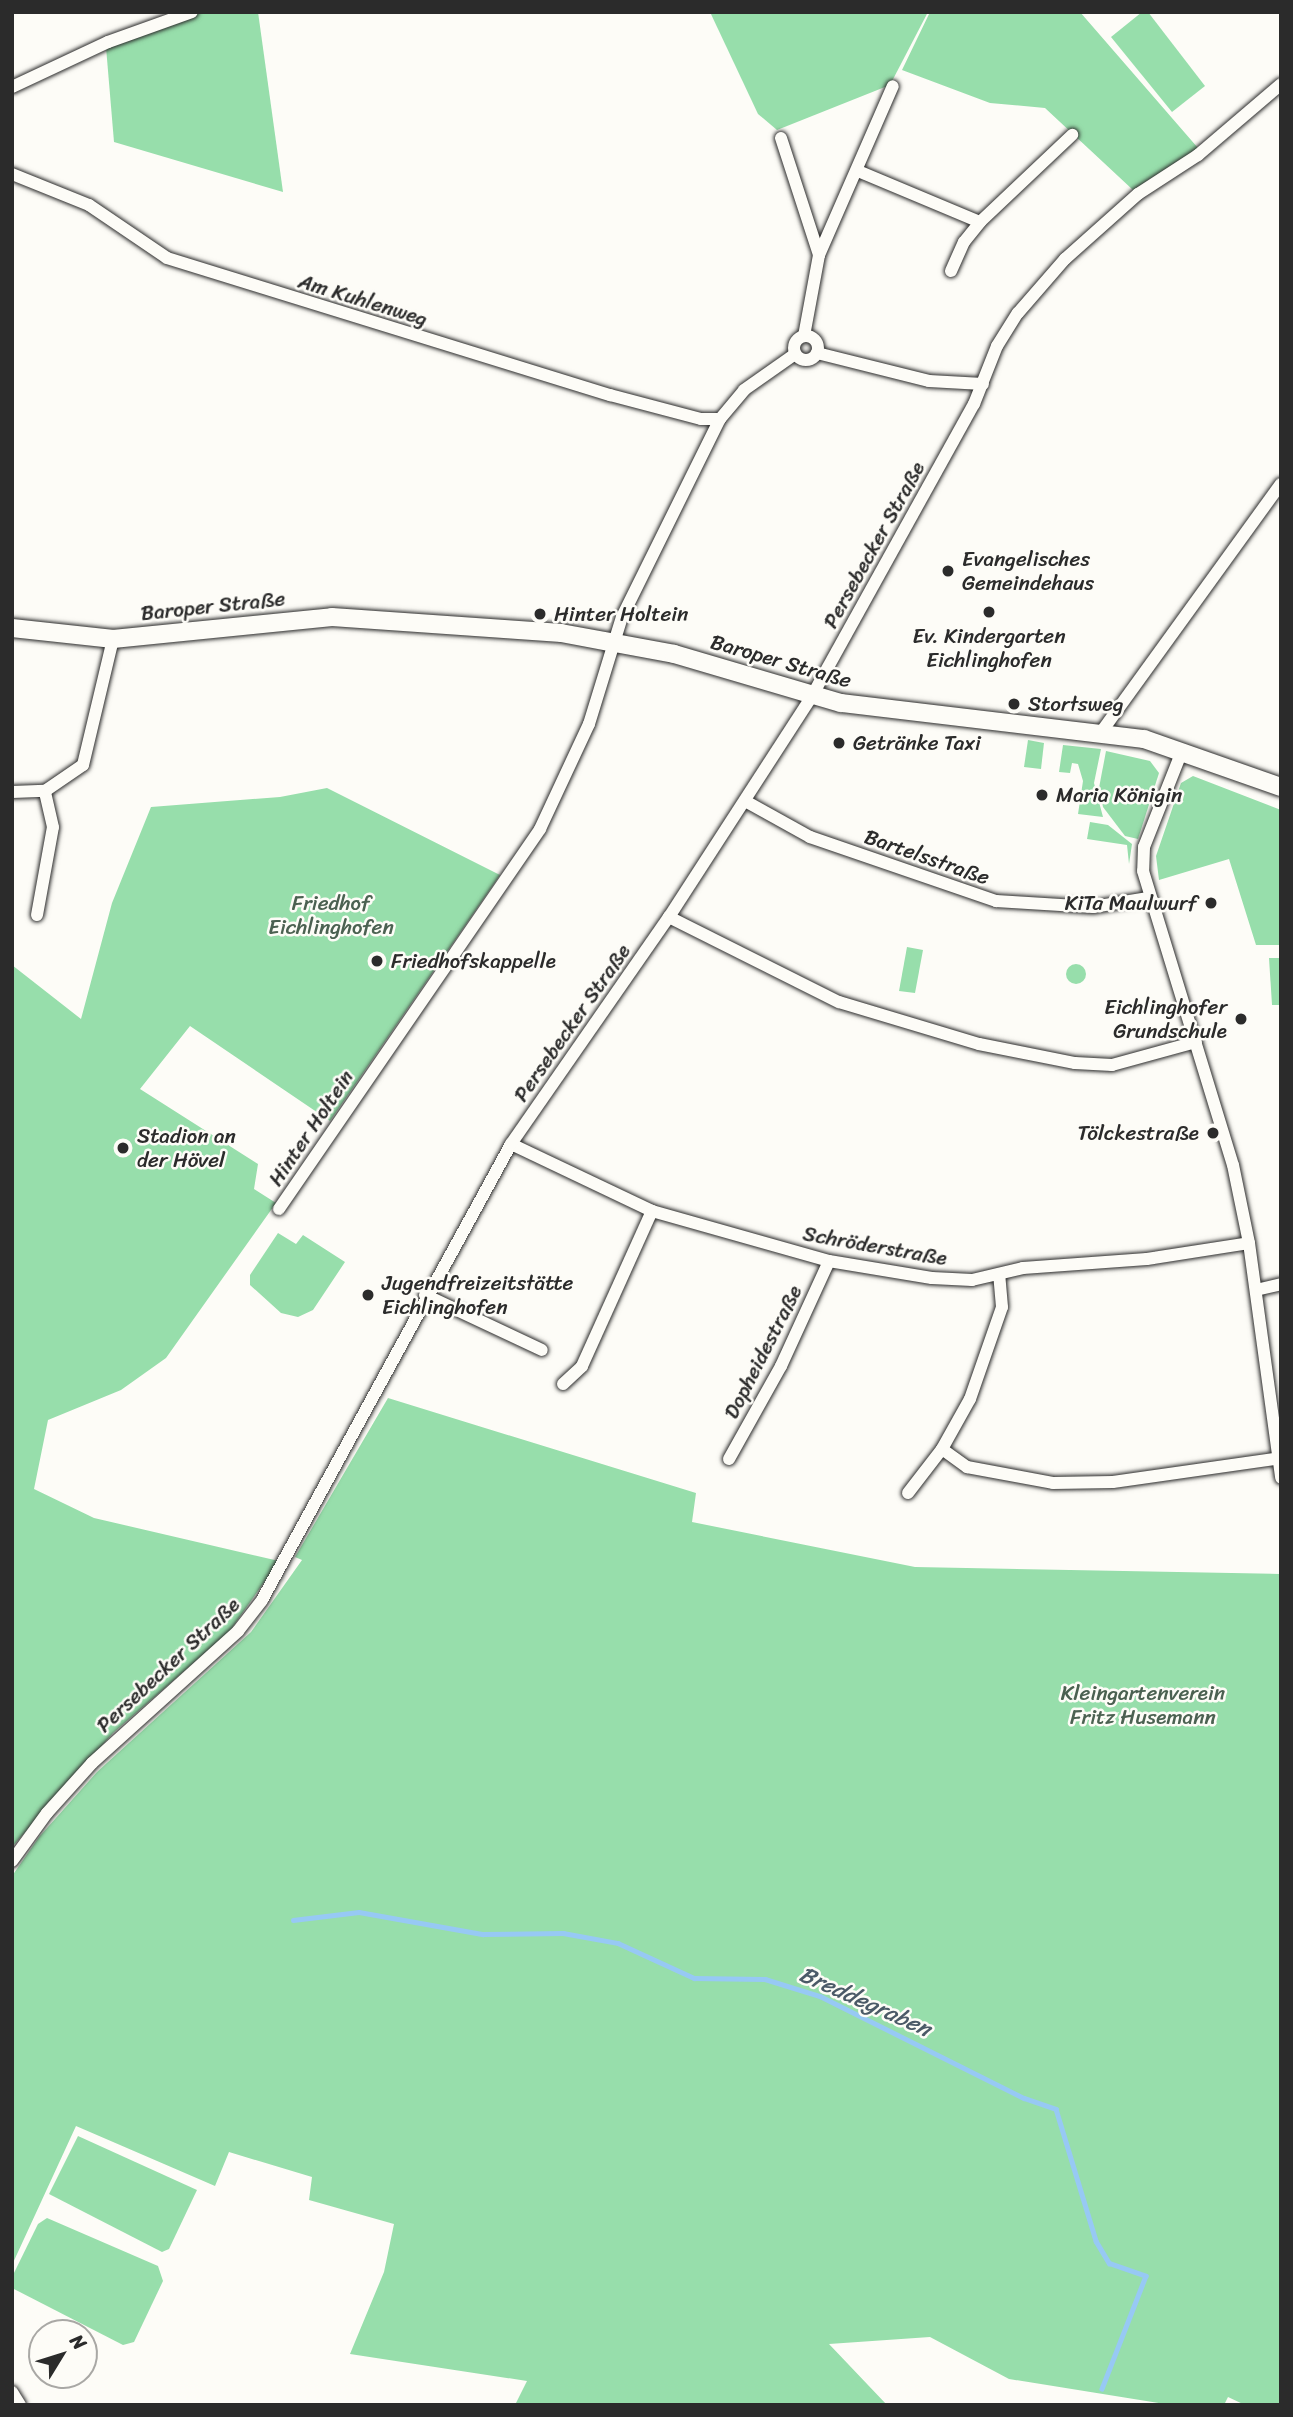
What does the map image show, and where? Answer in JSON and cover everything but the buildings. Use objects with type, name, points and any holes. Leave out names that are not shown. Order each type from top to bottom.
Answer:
[{"type":"main road","name":"Baroper Straße","points":[[12,628],[113,639],[332,617],[537,630],[617,641],[812,696],[877,708],[1102,731],[1182,751],[1281,787]]},
{"type":"street","points":[[12,87],[108,42],[192,12]]},
{"type":"street","name":"Persebecker Straße","points":[[12,1861],[47,1812],[92,1763],[238,1631],[262,1600],[425,1295],[511,1144],[669,917],[812,696],[983,384],[1017,313],[1066,259],[1138,194],[1198,155],[1281,84]]},
{"type":"street","name":"Hinter Holtein","points":[[279,1209],[540,829],[589,724],[617,641],[622,617],[720,419],[744,390],[795,354],[795,342],[804,336],[819,255],[893,86]]},
{"type":"street","points":[[951,271],[964,242],[980,222],[1009,200],[1072,135]]},
{"type":"street","name":"Hinter Holtein","points":[[780,138],[819,255]]},
{"type":"street","points":[[858,171],[980,222]]},
{"type":"street","name":"Am Kuhlenweg","points":[[12,174],[89,205],[167,258],[610,395],[701,419],[720,419]]},
{"type":"street","points":[[804,336],[816,341],[817,353]]},
{"type":"street","points":[[795,354],[807,360],[817,353],[929,381],[983,384]]},
{"type":"street","points":[[1102,731],[1281,484]]},
{"type":"street","points":[[12,792],[45,791],[73,775],[88,757],[113,639]]},
{"type":"street","points":[[1182,751],[1144,847],[1143,871],[1148,898],[1228,1146],[1250,1243],[1281,1478]]},
{"type":"street","points":[[37,915],[53,827],[45,791]]},
{"type":"street","name":"Bartelsstraße","points":[[745,801],[810,837],[986,899],[1050,908],[1148,898]]},
{"type":"street","points":[[669,917],[839,1002],[979,1044],[1075,1063],[1112,1065],[1196,1042]]},
{"type":"street","name":"Schröderstraße","points":[[511,1144],[652,1211],[829,1261],[932,1278],[972,1280],[999,1274],[1250,1243]]},
{"type":"street","points":[[562,1384],[582,1366],[652,1211]]},
{"type":"street","name":"Dopheidestraße","points":[[729,1459],[781,1366],[829,1261]]},
{"type":"street","points":[[908,1493],[942,1449],[989,1353],[1002,1307],[999,1274]]},
{"type":"street","points":[[1256,1290],[1281,1284]]},
{"type":"street","points":[[425,1295],[542,1350]]},
{"type":"street","points":[[942,1449],[967,1467],[1053,1483],[1113,1482],[1280,1458]]},
{"type":"street","points":[[12,2392],[20,2405]]},
{"type":"green space","points":[[200,12],[258,12],[283,192],[114,142],[106,47]]},
{"type":"green space","points":[[710,12],[928,12],[890,85],[777,130],[758,114]]},
{"type":"green space","points":[[930,12],[1080,12],[1198,148],[1133,190],[1045,108],[990,103],[902,70]]},
{"type":"green space","points":[[1142,12],[1148,12],[1205,86],[1172,112],[1111,37]]},
{"type":"green space","points":[[1028,740],[1044,743],[1041,769],[1024,767]]},
{"type":"green space","points":[[1063,745],[1101,749],[1094,783],[1103,817],[1078,814],[1083,781],[1078,764],[1072,763],[1070,773],[1059,772]]},
{"type":"green space","points":[[1106,751],[1150,761],[1159,773],[1138,839],[1125,836],[1103,807],[1099,788]]},
{"type":"green space","points":[[1193,776],[1281,810],[1281,945],[1256,945],[1229,859],[1159,880],[1156,856],[1181,783]]},
{"type":"green space","name":"Friedhof Eichlinghofen","points":[[327,788],[500,875],[330,1121],[190,1026],[140,1089],[258,1164],[254,1189],[276,1203],[166,1358],[121,1390],[48,1420],[34,1489],[94,1518],[279,1561],[229,1632],[113,1733],[12,1847],[12,965],[81,1019],[112,903],[151,807],[280,797]]},
{"type":"green space","points":[[1090,822],[1108,825],[1132,844],[1129,864],[1127,845],[1087,839]]},
{"type":"green space","points":[[907,947],[923,950],[915,993],[899,991]]},
{"type":"green space","points":[[1269,958],[1281,958],[1281,1005],[1272,1005]]},
{"type":"green space","points":[[1076,964],[1083,967],[1086,974],[1083,981],[1076,984],[1069,981],[1066,974],[1069,967]]},
{"type":"green space","points":[[278,1233],[296,1244],[303,1235],[345,1262],[313,1310],[298,1317],[281,1313],[250,1285],[250,1275]]},
{"type":"green space","name":"Kleingartenverein Fritz Husemann","points":[[388,1398],[696,1493],[692,1522],[915,1567],[1280,1574],[1281,2405],[1245,2405],[1228,2397],[1224,2405],[1171,2405],[1009,2379],[930,2337],[829,2344],[887,2405],[515,2405],[527,2381],[350,2354],[384,2272],[394,2224],[309,2200],[312,2177],[229,2152],[215,2186],[76,2126],[12,2265],[12,1876],[39,1837],[97,1772],[251,1632],[302,1560],[295,1557]]},
{"type":"green space","points":[[78,2136],[197,2190],[169,2249],[162,2252],[49,2194]]},
{"type":"green space","points":[[47,2218],[158,2266],[163,2281],[134,2342],[123,2345],[98,2332],[98,2319],[72,2319],[12,2288],[12,2277],[38,2224]]},
{"type":"waterway","name":"Breddegraben","points":[[293,1920],[359,1912],[483,1934],[563,1933],[618,1943],[694,1978],[765,1979],[820,1996],[1024,2098],[1056,2109],[1096,2241],[1109,2263],[1146,2276],[1102,2389]]},
{"type":"place","name":"Evangelisches Gemeindehaus","points":[[948,571]]},
{"type":"place","name":"Ev. Kindergarten Eichlinghofen","points":[[989,612]]},
{"type":"place","name":"Hinter Holtein","points":[[540,614]]},
{"type":"place","name":"Stortsweg","points":[[1014,704]]},
{"type":"place","name":"Getränke Taxi","points":[[839,743]]},
{"type":"place","name":"Maria Königin","points":[[1042,795]]},
{"type":"place","name":"KiTa Maulwurf","points":[[1211,903]]},
{"type":"place","name":"Friedhofskappelle","points":[[377,961]]},
{"type":"place","name":"Eichlinghofer Grundschule","points":[[1241,1019]]},
{"type":"place","name":"Tölckestraße","points":[[1213,1133]]},
{"type":"place","name":"Stadion an der Hövel","points":[[123,1148]]},
{"type":"place","name":"Jugendfreizeitstätte Eichlinghofen","points":[[368,1295]]}]
